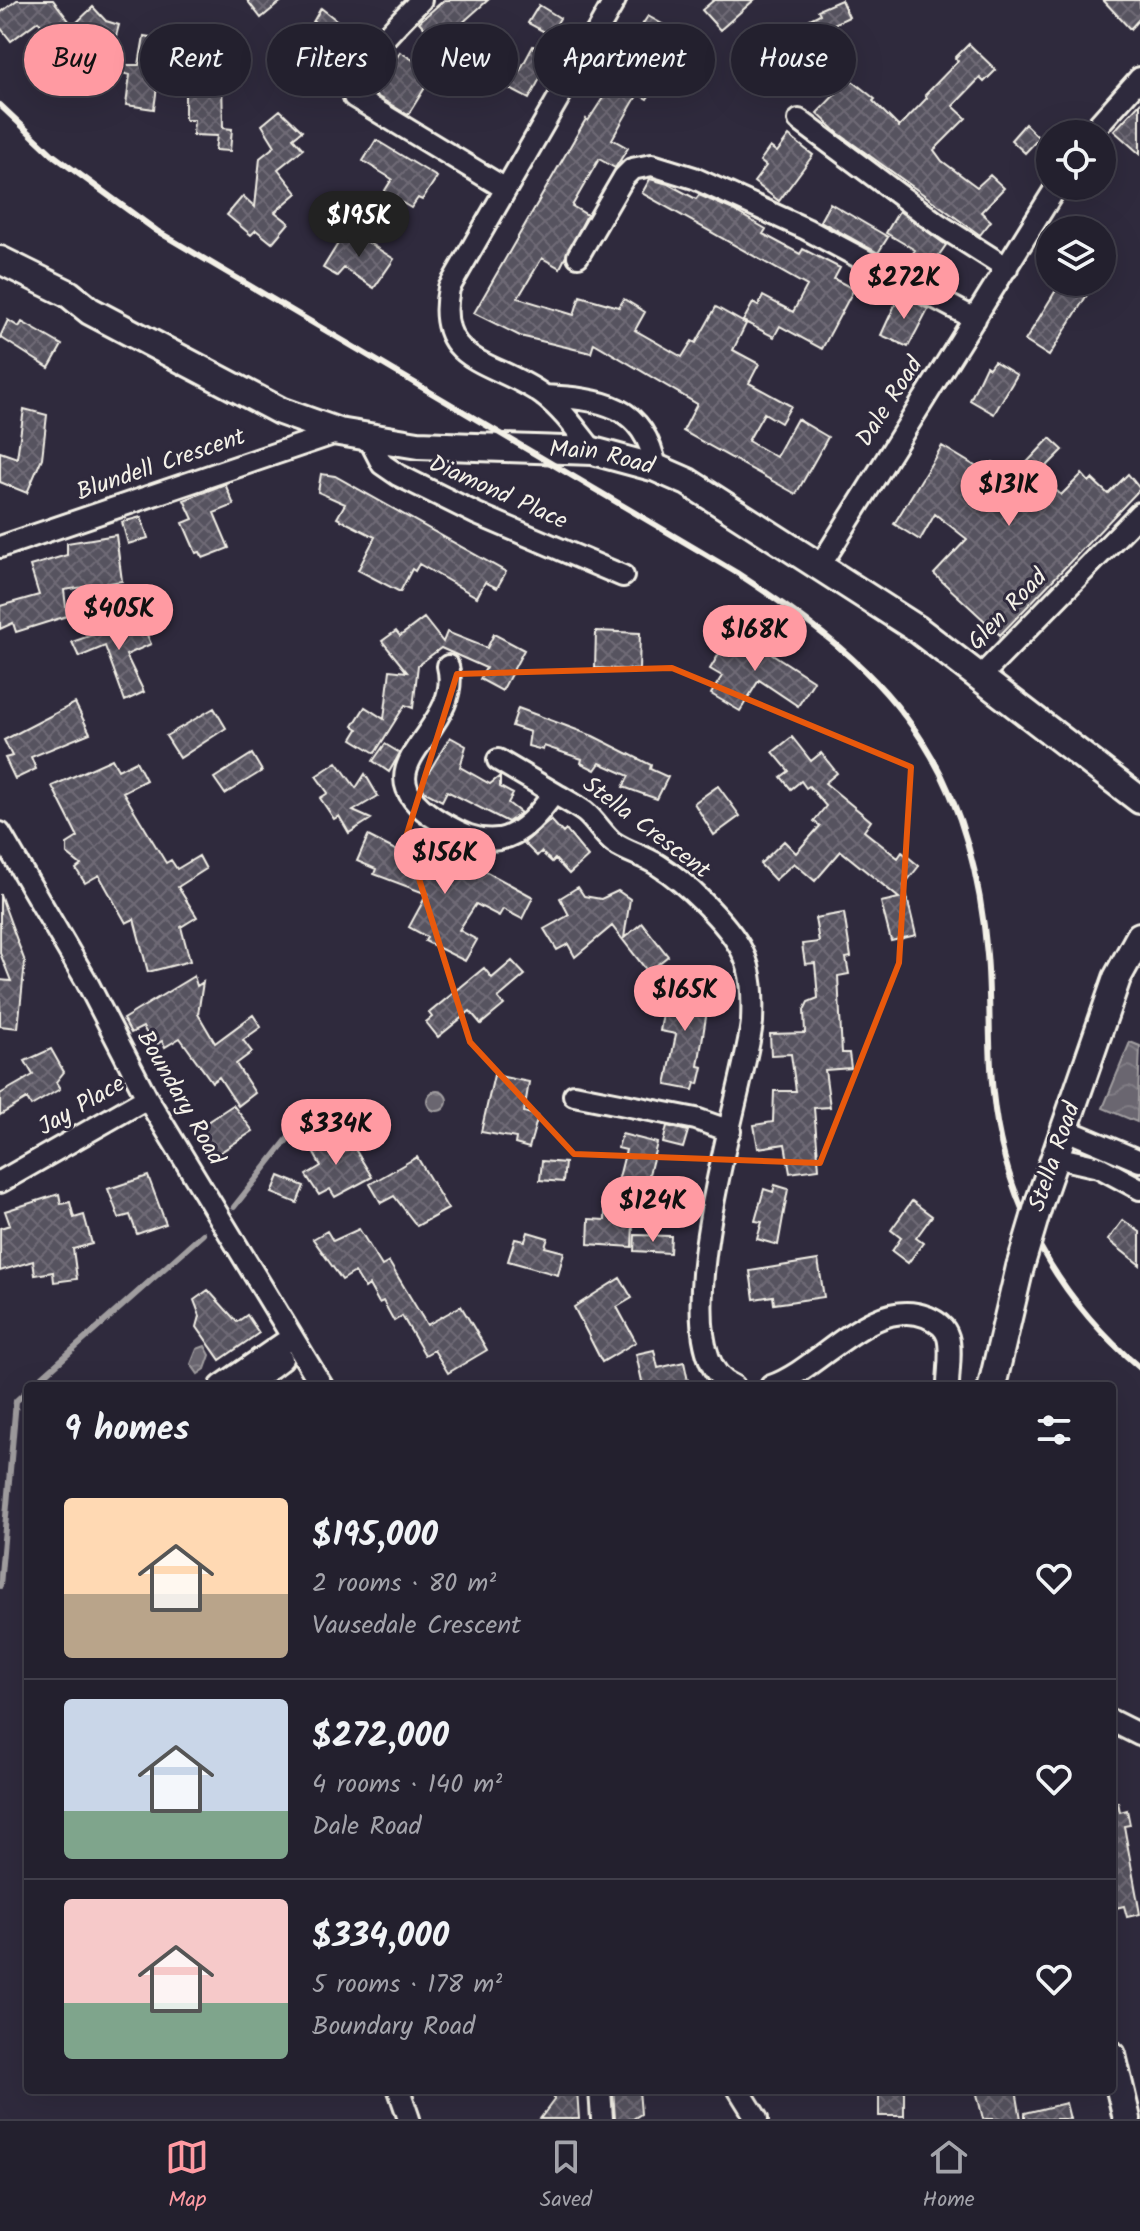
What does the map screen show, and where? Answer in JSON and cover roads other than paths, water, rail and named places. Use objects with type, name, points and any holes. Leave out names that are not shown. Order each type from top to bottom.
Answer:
[{"type":"main road","name":"Main Road","points":[[0,260],[69,294],[90,311],[267,404],[339,432],[445,447],[593,451],[656,468],[719,500],[981,676],[1140,800]]},
{"type":"main road","name":"Stella Road","points":[[993,1382],[1020,1267],[1040,1200],[1117,978],[1140,936]]},
{"type":"main road","points":[[1116,2072],[1127,2119]]},
{"type":"street","points":[[421,0],[365,63],[353,85],[354,97],[506,189]]},
{"type":"street","points":[[593,451],[544,396],[463,350],[449,335],[444,312],[449,288],[615,0]]},
{"type":"street","points":[[1102,120],[1140,78]]},
{"type":"street","points":[[799,120],[938,224],[1007,268]]},
{"type":"street","points":[[578,256],[624,177],[632,169],[652,165],[694,178],[806,229],[975,319]]},
{"type":"street","name":"Dale Road","points":[[820,566],[888,452],[1048,200]]},
{"type":"street","points":[[544,396],[602,404],[634,418],[648,438],[656,468]]},
{"type":"street","name":"Blundell Crescent","points":[[0,547],[339,432]]},
{"type":"street","name":"Diamond Place","points":[[368,437],[382,464],[398,475],[477,514],[623,576]]},
{"type":"street","name":"Glen Road","points":[[981,676],[1140,513]]},
{"type":"street","name":"Stella Crescent","points":[[448,666],[447,694],[404,774],[404,788],[409,796],[450,827],[467,836],[490,840],[513,834],[540,812],[554,793],[586,813],[614,842],[660,866],[730,932],[743,952],[752,983],[752,1021],[705,1239],[701,1302],[706,1348],[715,1372],[729,1382]]},
{"type":"street","points":[[498,760],[554,793]]},
{"type":"street","name":"Boundary Road","points":[[0,833],[87,982],[147,1098],[320,1382]]},
{"type":"street","points":[[574,1095],[696,1119],[730,1131]]},
{"type":"street","name":"Jay Place","points":[[0,1182],[147,1098]]},
{"type":"street","points":[[1064,1129],[1140,1161]]},
{"type":"street","points":[[1055,1157],[1099,1167],[1140,1189]]},
{"type":"street","points":[[780,1382],[805,1370],[873,1320],[893,1312],[909,1311],[940,1323],[948,1336],[948,1382]]},
{"type":"street","points":[[228,1382],[295,1342]]},
{"type":"street","points":[[251,1382],[295,1342]]},
{"type":"street","points":[[1116,1723],[1140,1735]]},
{"type":"street","points":[[396,2119],[398,2094]]},
{"type":"street","points":[[400,2094],[409,2119]]},
{"type":"street","points":[[600,2094],[602,2119]]},
{"type":"street","points":[[741,2094],[757,2119]]},
{"type":"water","points":[[1130,1042],[1140,1046],[1137,1122],[1103,1108]]},
{"type":"water","points":[[433,1091],[441,1091],[447,1101],[441,1111],[433,1111],[427,1105],[427,1097]]},
{"type":"water","points":[[205,1346],[210,1355],[205,1369],[198,1374],[191,1364],[197,1349]]},
{"type":"waterway","points":[[234,1207],[309,1112]]},
{"type":"waterway","points":[[36,1382],[203,1234]]},
{"type":"waterway","points":[[0,1586],[16,1401],[24,1394]]},
{"type":"railway","points":[[0,105],[53,155],[157,231],[737,573],[839,647],[884,691],[904,715],[937,766],[968,845],[984,927],[991,1076],[999,1134],[1022,1210],[1060,1279],[1110,1341],[1140,1368]]}]
